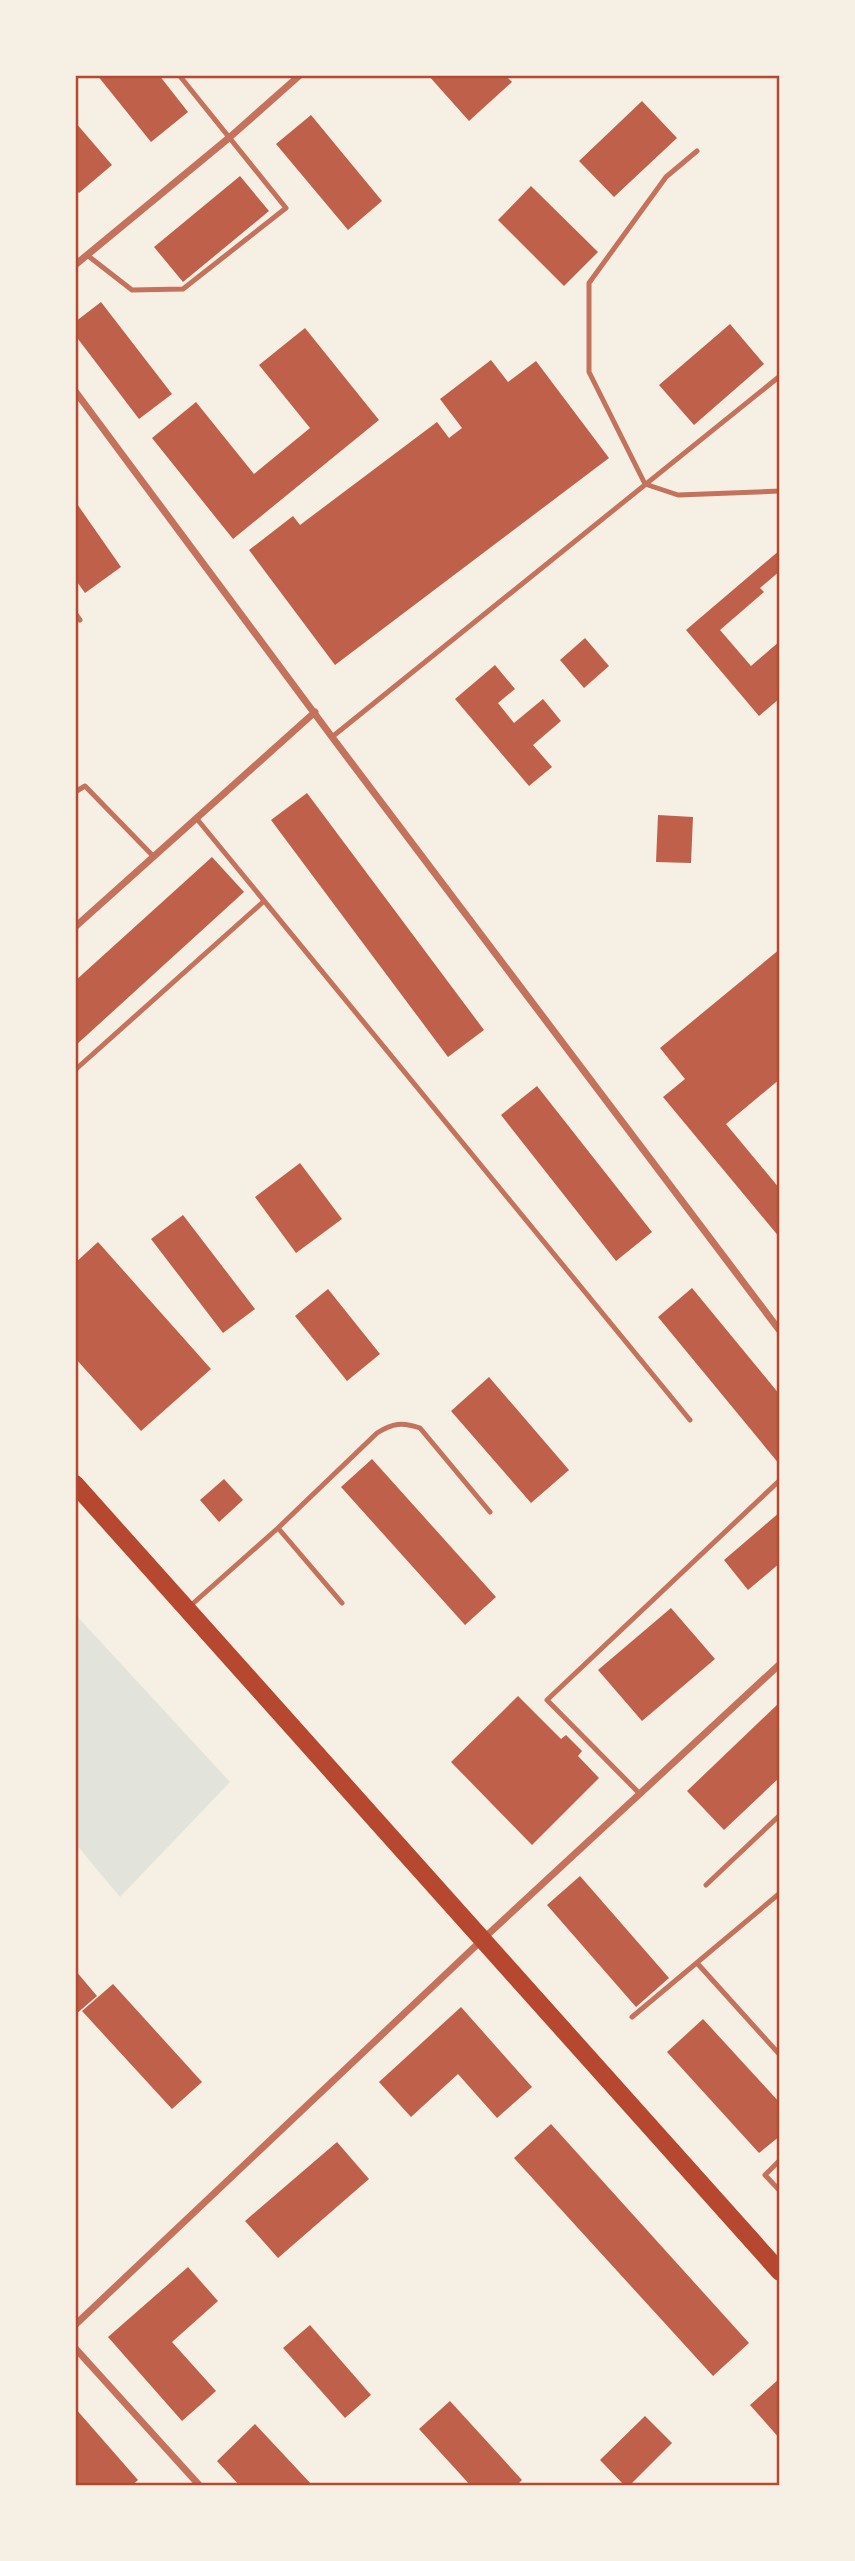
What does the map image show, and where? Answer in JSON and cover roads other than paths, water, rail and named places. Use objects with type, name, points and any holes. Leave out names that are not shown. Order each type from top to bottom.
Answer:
[{"type":"main road","points":[[75,1484],[484,1938],[780,2272]]},
{"type":"street","points":[[75,265],[230,137],[300,75]]},
{"type":"street","points":[[75,391],[780,1331]]},
{"type":"street","points":[[75,927],[315,712]]},
{"type":"street","points":[[75,2325],[484,1938],[780,1664]]},
{"type":"street","points":[[75,2348],[200,2486]]},
{"type":"lane","points":[[87,256],[132,290],[184,289],[286,208],[178,75]]},
{"type":"lane","points":[[697,151],[666,177],[589,283],[589,372],[645,484],[678,495],[780,491]]},
{"type":"lane","points":[[332,737],[780,376]]},
{"type":"lane","points":[[75,613],[80,620]]},
{"type":"lane","points":[[75,792],[85,786],[154,856]]},
{"type":"lane","points":[[197,819],[690,1420]]},
{"type":"lane","points":[[75,1070],[263,902]]},
{"type":"lane","points":[[187,1609],[278,1528],[377,1433],[388,1426],[402,1422],[420,1428],[490,1512]]},
{"type":"lane","points":[[640,1794],[547,1700],[780,1480]]},
{"type":"lane","points":[[278,1528],[342,1603]]},
{"type":"lane","points":[[705,1885],[780,1815]]},
{"type":"lane","points":[[632,2017],[780,1893]]},
{"type":"lane","points":[[697,1963],[780,2055]]},
{"type":"lane","points":[[780,2160],[765,2175],[780,2191]]}]
